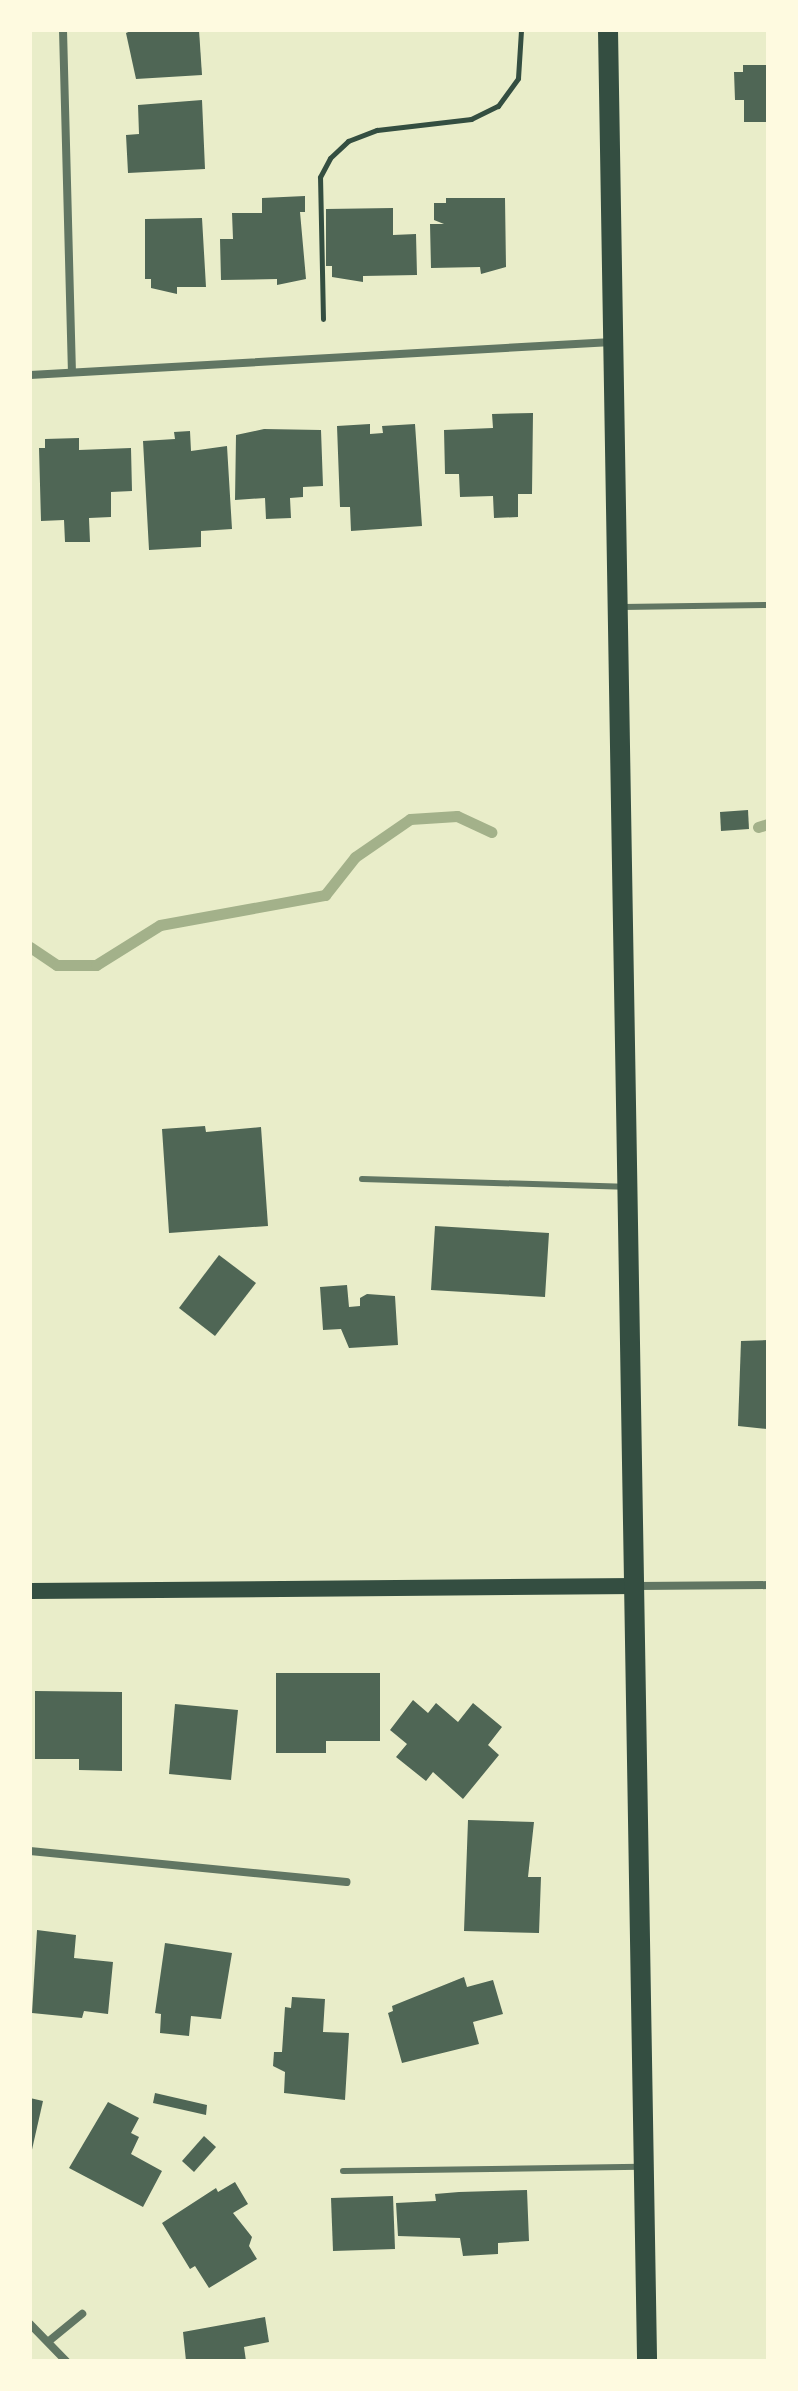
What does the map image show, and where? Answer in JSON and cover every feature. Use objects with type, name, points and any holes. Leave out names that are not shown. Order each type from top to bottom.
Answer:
[{"type":"main road","points":[[608,30],[647,2361]]},
{"type":"main road","points":[[30,1591],[636,1586]]},
{"type":"street","points":[[63,30],[72,372]]},
{"type":"street","points":[[30,375],[613,342]]},
{"type":"street","points":[[636,1586],[768,1585]]},
{"type":"street","points":[[30,1851],[346,1882]]},
{"type":"street","points":[[49,2341],[82,2314]]},
{"type":"street","points":[[30,2324],[66,2361]]},
{"type":"lane","points":[[619,607],[768,605]]},
{"type":"lane","points":[[362,1179],[628,1187]]},
{"type":"lane","points":[[343,2171],[644,2167]]},
{"type":"path","points":[[323,319],[320,177],[330,158],[348,141],[377,130],[471,119],[498,106],[518,78],[521,30]]},
{"type":"building","points":[[133,30],[199,30],[202,75],[136,79],[126,33]]},
{"type":"building","points":[[743,65],[768,65],[768,122],[744,122],[744,100],[735,100],[734,72],[743,72]]},
{"type":"building","points":[[202,100],[205,169],[128,173],[126,135],[139,134],[138,105]]},
{"type":"building","points":[[305,196],[305,212],[300,212],[306,279],[277,285],[277,279],[221,280],[220,239],[233,239],[232,213],[262,213],[262,198]]},
{"type":"building","points":[[446,198],[505,198],[506,267],[481,274],[480,267],[431,268],[430,224],[444,224],[434,220],[434,203],[446,203]]},
{"type":"building","points":[[393,208],[393,235],[416,234],[417,275],[363,276],[363,282],[332,277],[332,266],[326,266],[326,209]]},
{"type":"building","points":[[202,218],[206,287],[177,287],[177,294],[151,288],[151,279],[145,279],[145,219]]},
{"type":"building","points":[[533,413],[532,494],[518,494],[518,517],[494,518],[493,496],[460,497],[459,474],[445,474],[444,430],[493,428],[492,414]]},
{"type":"building","points":[[370,424],[370,434],[383,433],[382,426],[415,424],[422,526],[351,531],[350,507],[340,507],[337,426]]},
{"type":"building","points":[[264,429],[321,430],[323,486],[303,487],[303,497],[290,498],[291,518],[266,519],[265,498],[235,500],[236,435]]},
{"type":"building","points":[[190,431],[191,451],[227,446],[232,529],[201,531],[201,547],[149,550],[143,441],[175,439],[174,432]]},
{"type":"building","points":[[79,438],[79,450],[131,448],[132,491],[111,492],[111,517],[89,518],[90,542],[65,542],[64,520],[41,521],[39,448],[45,448],[45,439]]},
{"type":"building","points":[[748,810],[749,829],[721,831],[720,812]]},
{"type":"building","points":[[205,1126],[206,1132],[261,1127],[268,1226],[169,1233],[162,1129]]},
{"type":"building","points":[[435,1226],[549,1233],[545,1297],[431,1290]]},
{"type":"building","points":[[219,1255],[256,1283],[215,1336],[179,1308]]},
{"type":"building","points":[[347,1285],[349,1307],[360,1306],[360,1298],[367,1294],[395,1296],[398,1345],[349,1348],[341,1329],[323,1330],[320,1287]]},
{"type":"building","points":[[768,1340],[767,1429],[738,1426],[741,1341]]},
{"type":"building","points":[[276,1673],[380,1673],[380,1741],[326,1741],[326,1753],[276,1753]]},
{"type":"building","points":[[35,1691],[122,1692],[122,1771],[79,1770],[79,1759],[35,1759]]},
{"type":"building","points":[[413,1700],[428,1713],[436,1703],[458,1722],[473,1703],[502,1727],[488,1745],[499,1755],[463,1799],[433,1772],[426,1781],[396,1757],[407,1744],[390,1730]]},
{"type":"building","points":[[175,1704],[238,1710],[231,1780],[169,1774]]},
{"type":"building","points":[[468,1820],[534,1822],[528,1877],[541,1877],[539,1933],[464,1931]]},
{"type":"building","points":[[37,1930],[76,1935],[74,1958],[113,1962],[108,2014],[84,2011],[82,2018],[32,2013]]},
{"type":"building","points":[[165,1943],[232,1953],[221,2019],[191,2016],[189,2036],[160,2033],[161,2014],[155,2013]]},
{"type":"building","points":[[464,1977],[467,1987],[493,1980],[503,2014],[473,2022],[479,2044],[402,2063],[388,2013],[393,2011],[392,2006]]},
{"type":"building","points":[[292,1997],[325,1999],[323,2032],[349,2033],[345,2100],[284,2093],[285,2072],[273,2066],[274,2052],[282,2052],[285,2007],[291,2008]]},
{"type":"building","points":[[155,2093],[207,2105],[206,2115],[153,2103]]},
{"type":"building","points":[[30,2098],[43,2101],[31,2154],[30,2154]]},
{"type":"building","points":[[108,2102],[139,2118],[131,2133],[139,2137],[131,2154],[162,2171],[143,2207],[69,2168]]},
{"type":"building","points":[[204,2136],[216,2147],[194,2172],[182,2161]]},
{"type":"building","points":[[235,2182],[248,2204],[233,2213],[252,2237],[249,2246],[257,2259],[209,2288],[195,2266],[190,2269],[162,2223],[216,2188],[218,2192]]},
{"type":"building","points":[[527,2190],[529,2241],[498,2243],[498,2254],[463,2256],[460,2238],[398,2236],[396,2203],[436,2201],[435,2194]]},
{"type":"building","points":[[393,2196],[395,2249],[333,2251],[331,2198]]},
{"type":"building","points":[[265,2317],[269,2342],[244,2347],[246,2361],[186,2361],[183,2332]]},
{"type":"waterway","points":[[30,947],[57,965],[96,965],[160,925],[325,895],[355,857],[410,819],[457,816],[492,832]]},
{"type":"waterway","points":[[758,827],[768,824]]}]
